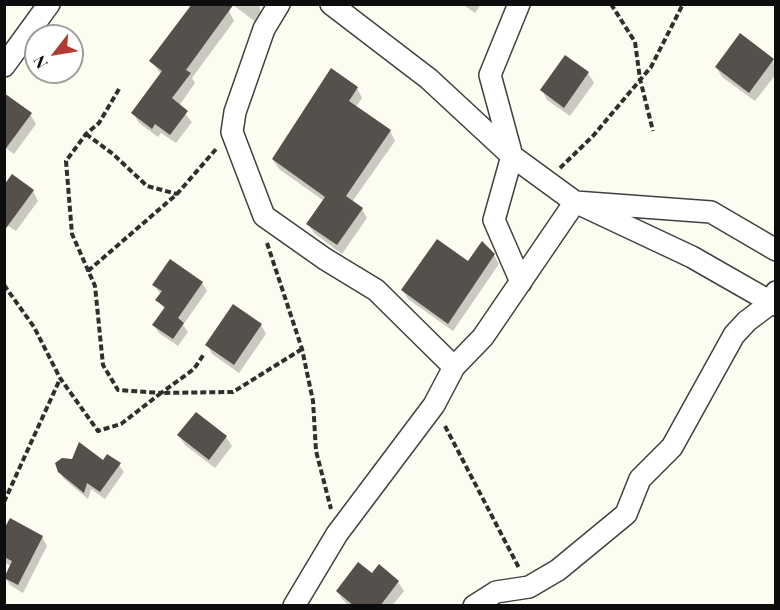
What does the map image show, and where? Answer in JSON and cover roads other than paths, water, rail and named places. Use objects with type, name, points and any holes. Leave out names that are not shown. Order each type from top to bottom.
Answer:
[{"type":"street","points":[[4,66],[49,4]]},
{"type":"street","points":[[279,4],[264,29],[235,112],[232,132],[264,216],[325,259],[376,290],[454,367]]},
{"type":"street","points":[[332,4],[429,78],[512,156],[575,202],[692,257],[774,300],[734,334],[672,447],[640,479],[626,514],[558,570],[529,587],[496,592],[474,606]]},
{"type":"street","points":[[519,4],[490,75],[512,156],[494,220],[521,282]]},
{"type":"street","points":[[294,606],[337,534],[434,405],[454,367],[483,337],[575,202]]},
{"type":"street","points":[[575,202],[711,212],[776,250]]}]
